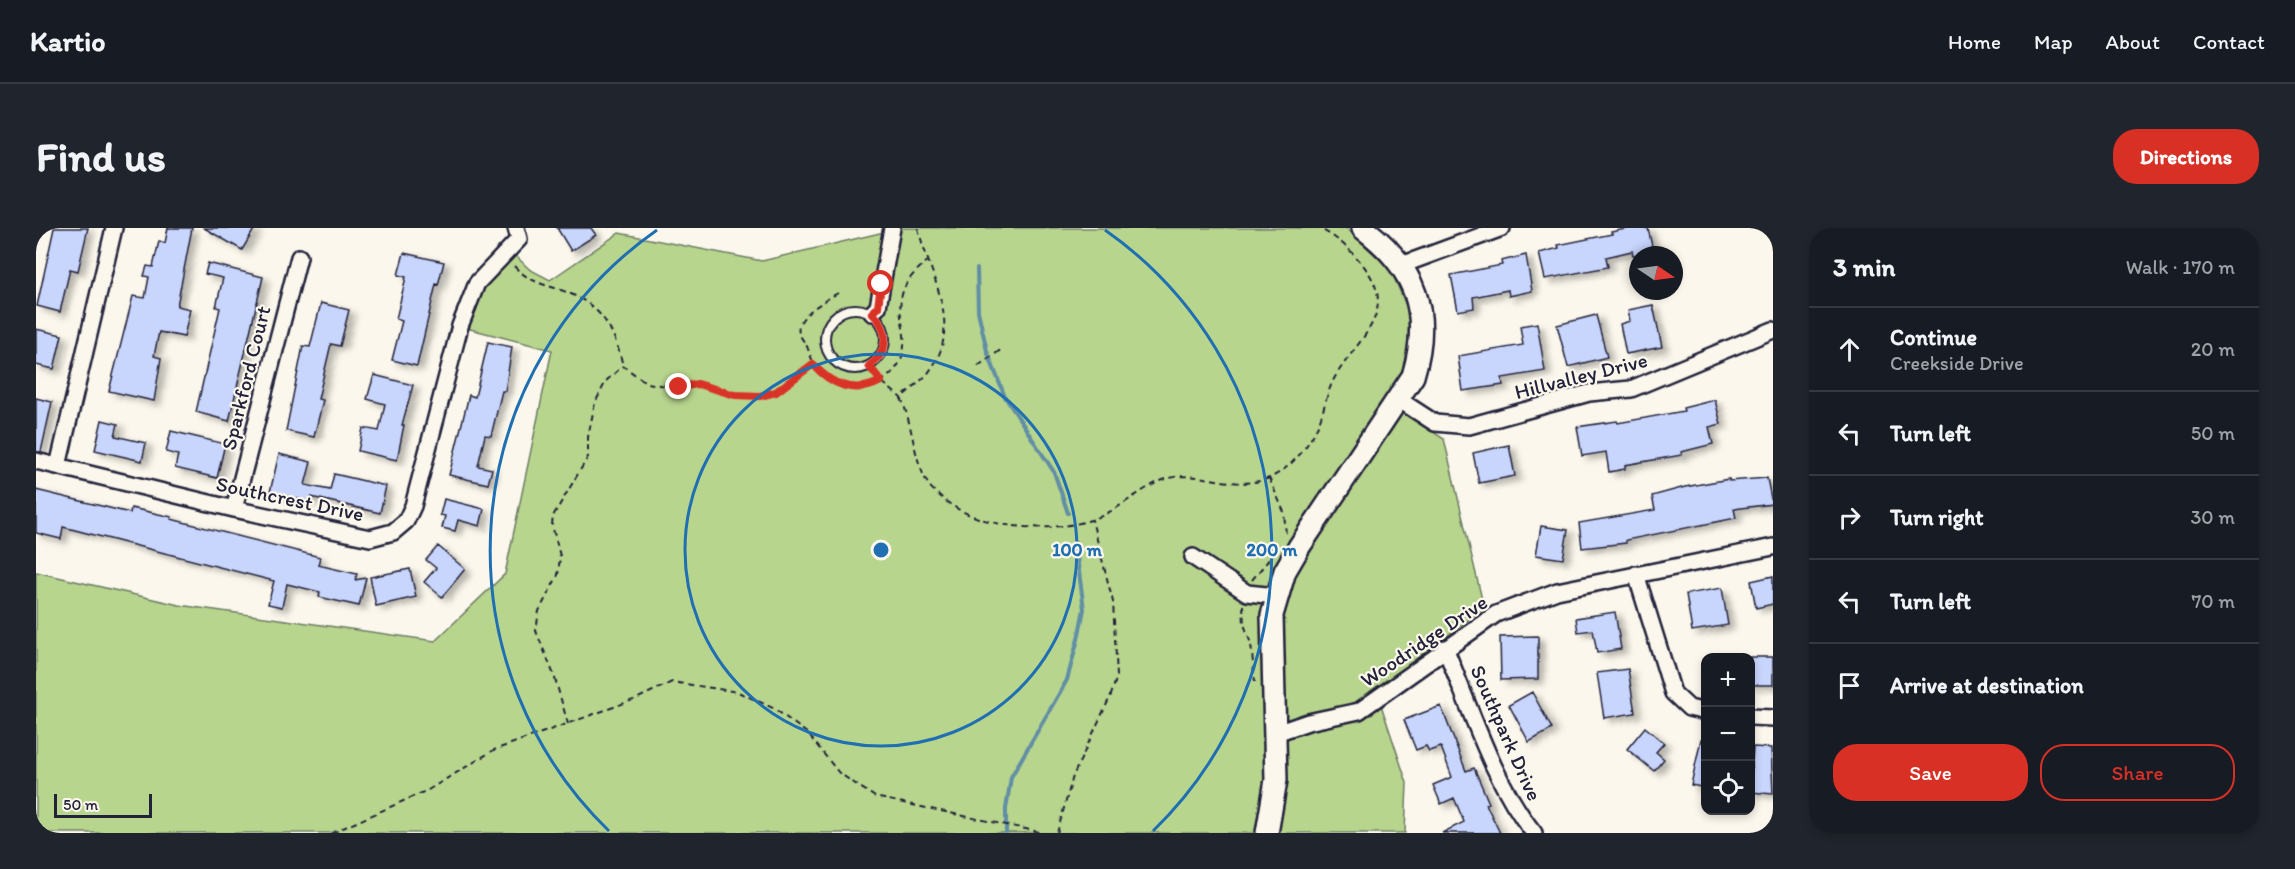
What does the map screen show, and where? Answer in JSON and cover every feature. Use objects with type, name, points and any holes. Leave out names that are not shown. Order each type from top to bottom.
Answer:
[{"type":"street","points":[[58,466],[114,228]]},
{"type":"street","points":[[872,313],[878,307],[892,228]]},
{"type":"street","points":[[1267,833],[1276,780],[1271,634],[1276,596],[1285,572],[1299,547],[1413,376],[1419,355],[1421,312],[1410,281],[1383,245],[1363,228]]},
{"type":"street","points":[[1400,266],[1502,228]]},
{"type":"street","name":"Southcrest Drive","points":[[36,461],[234,509],[370,538],[393,532],[406,521],[413,506],[460,326],[477,283],[517,234]]},
{"type":"street","name":"Sparkford Court","points":[[234,509],[299,257]]},
{"type":"street","name":"Hillvalley Drive","points":[[1398,399],[1435,423],[1469,426],[1589,393],[1631,389],[1773,330]]},
{"type":"street","name":"Woodridge Drive","points":[[1276,733],[1308,722],[1359,711],[1496,614],[1557,591],[1773,547]]},
{"type":"street","points":[[1193,557],[1247,593],[1276,596]]},
{"type":"street","points":[[1636,574],[1673,693],[1689,708],[1701,711]]},
{"type":"street","name":"Southpark Drive","points":[[1445,648],[1495,767],[1522,818],[1534,833]]},
{"type":"street","points":[[1755,717],[1773,718]]},
{"type":"lane","points":[[856,309],[872,313],[883,326],[885,342],[880,356],[869,366],[855,369],[842,366],[830,355],[825,339],[829,324],[841,312],[856,309]]},
{"type":"path","points":[[901,398],[930,372],[939,356],[945,333],[944,308],[918,228]]},
{"type":"path","points":[[869,366],[881,381],[901,398],[910,418],[913,437],[928,485],[953,508],[981,521],[1027,527],[1092,520],[1164,480],[1192,476],[1236,485],[1269,478],[1285,468],[1308,445],[1320,421],[1334,379],[1375,318],[1379,297],[1374,278],[1353,252],[1331,234],[1318,228]]},
{"type":"path","points":[[509,260],[526,279],[571,294],[603,314],[618,347],[623,366],[647,383],[679,387],[698,384],[735,395],[760,396],[776,392],[813,364]]},
{"type":"path","points":[[838,293],[804,317],[799,325],[799,334],[805,341],[813,364],[824,377],[839,386],[856,388],[872,386],[881,381],[898,364],[904,348],[900,307],[906,284],[916,270],[929,260]]},
{"type":"path","points":[[978,366],[1002,349]]},
{"type":"path","points":[[568,724],[554,675],[536,631],[539,611],[558,575],[560,556],[552,525],[553,516],[588,457],[588,437],[595,403],[606,381],[623,366]]},
{"type":"path","points":[[1058,833],[1073,776],[1111,695],[1117,676],[1113,602],[1092,520]]},
{"type":"path","points":[[332,833],[428,790],[494,750],[636,699],[672,682],[738,692],[775,709],[808,734],[839,773],[874,797],[1044,833]]},
{"type":"green space","points":[[901,228],[1346,228],[1391,270],[1409,313],[1408,346],[1401,377],[1385,401],[1444,439],[1484,608],[1390,679],[1382,708],[1407,783],[1405,833],[36,833],[36,572],[179,605],[435,641],[505,574],[552,350],[466,328],[484,286],[514,254],[529,269],[550,280],[619,233],[762,261]]},
{"type":"building","points":[[54,228],[88,228],[78,271],[70,269],[60,312],[37,306]]},
{"type":"building","points":[[168,228],[192,228],[177,306],[190,309],[184,337],[159,332],[154,356],[161,358],[154,401],[109,391],[133,296],[145,298],[149,277],[144,276],[147,266],[153,267],[159,241],[165,243]]},
{"type":"building","points":[[204,228],[255,228],[242,250]]},
{"type":"building","points":[[557,228],[591,228],[596,235],[571,251]]},
{"type":"building","points":[[1630,228],[1648,228],[1652,246],[1629,246],[1629,252],[1606,257],[1608,267],[1545,279],[1539,253],[1559,248],[1558,245],[1612,234],[1611,232]]},
{"type":"building","points":[[404,253],[444,262],[438,285],[436,284],[417,366],[392,360],[402,321],[396,319],[406,277],[398,275]]},
{"type":"building","points":[[1526,255],[1532,291],[1509,296],[1508,290],[1473,297],[1474,308],[1458,311],[1451,275],[1502,265],[1501,261]]},
{"type":"building","points":[[208,263],[263,277],[229,421],[196,412],[220,308],[216,307],[223,278],[205,274]]},
{"type":"building","points":[[321,303],[349,310],[340,346],[331,344],[318,399],[323,400],[314,437],[286,431],[303,346],[310,347]]},
{"type":"building","points":[[1653,305],[1662,347],[1626,354],[1620,324],[1630,321],[1628,310]]},
{"type":"building","points":[[1596,315],[1607,357],[1568,367],[1557,325]]},
{"type":"building","points":[[1537,323],[1545,371],[1502,378],[1503,385],[1463,391],[1458,356],[1523,345],[1520,326]]},
{"type":"building","points":[[36,329],[62,335],[54,369],[36,365]]},
{"type":"building","points":[[488,342],[512,347],[505,391],[502,391],[491,436],[485,435],[478,466],[492,469],[488,484],[449,475],[469,395],[475,397]]},
{"type":"building","points":[[374,375],[413,385],[402,425],[404,425],[397,460],[358,451],[363,428],[379,431],[385,404],[367,399]]},
{"type":"building","points":[[36,398],[52,402],[41,452],[36,452]]},
{"type":"building","points":[[1715,400],[1721,424],[1709,427],[1713,444],[1681,452],[1682,455],[1625,465],[1625,469],[1609,472],[1606,452],[1582,456],[1577,427],[1617,421],[1618,423],[1684,411],[1683,408]]},
{"type":"building","points":[[102,420],[118,424],[115,436],[146,443],[142,461],[95,450]]},
{"type":"building","points":[[171,431],[225,444],[217,478],[175,468],[178,455],[166,452]]},
{"type":"building","points":[[1509,445],[1515,476],[1479,483],[1473,453]]},
{"type":"building","points":[[279,454],[311,462],[305,485],[330,490],[334,474],[386,486],[380,513],[311,497],[310,502],[270,492]]},
{"type":"building","points":[[1767,478],[1772,504],[1734,509],[1736,518],[1626,540],[1626,543],[1582,548],[1579,523],[1655,510],[1652,496],[1685,487],[1729,479],[1729,481]]},
{"type":"building","points":[[36,490],[130,513],[131,508],[172,517],[171,519],[320,557],[318,565],[357,574],[355,580],[366,578],[359,606],[319,597],[320,592],[287,584],[282,607],[268,604],[274,581],[63,527],[61,539],[36,533]]},
{"type":"building","points":[[444,499],[484,509],[480,526],[458,520],[455,531],[442,528],[445,516],[440,515]]},
{"type":"building","points":[[1541,526],[1568,530],[1563,559],[1536,555]]},
{"type":"building","points":[[438,546],[465,569],[442,597],[424,582],[436,568],[426,560]]},
{"type":"building","points":[[410,569],[416,597],[376,606],[370,577]]},
{"type":"building","points":[[1773,576],[1773,604],[1756,608],[1751,581]]},
{"type":"building","points":[[1722,588],[1728,625],[1692,631],[1686,594]]},
{"type":"building","points":[[1615,612],[1621,649],[1597,653],[1593,630],[1578,632],[1576,618]]},
{"type":"building","points":[[1538,636],[1538,679],[1501,680],[1500,637]]},
{"type":"building","points":[[1755,657],[1773,657],[1773,685],[1755,685]]},
{"type":"building","points":[[1628,669],[1635,713],[1604,718],[1597,673]]},
{"type":"building","points":[[1532,692],[1552,729],[1529,742],[1509,705]]},
{"type":"building","points":[[1441,706],[1466,771],[1474,768],[1489,803],[1486,804],[1500,833],[1442,833],[1464,822],[1454,798],[1441,804],[1433,785],[1452,777],[1441,747],[1429,751],[1426,746],[1416,750],[1404,720]]},
{"type":"building","points":[[1645,727],[1664,743],[1656,752],[1664,759],[1654,771],[1627,749]]},
{"type":"building","points":[[1701,739],[1701,787],[1691,785]]},
{"type":"building","points":[[1755,747],[1771,748],[1773,794],[1755,792]]},
{"type":"waterway","points":[[977,269],[978,311],[987,351],[1005,397],[1054,472],[1068,513]]},
{"type":"waterway","points":[[1006,833],[1006,809],[1011,777],[1067,680],[1078,639],[1084,609],[1075,542]]},
{"type":"route","points":[[679,387],[698,384],[735,395],[760,396],[776,392],[813,364],[824,377],[839,386],[856,388],[872,386],[881,381],[869,366],[884,350],[885,342],[883,326],[872,313],[878,307],[881,284]]}]
